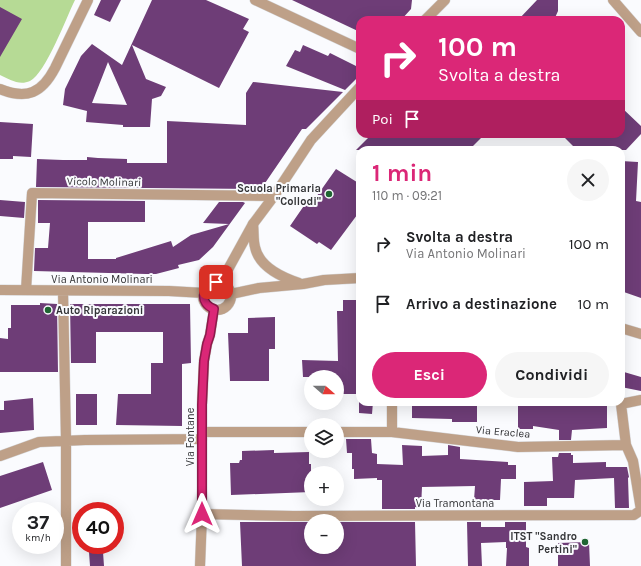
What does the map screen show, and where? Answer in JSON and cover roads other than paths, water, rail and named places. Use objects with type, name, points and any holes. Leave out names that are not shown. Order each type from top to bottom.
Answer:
[{"type":"street","points":[[0,89],[20,95],[32,93],[42,87],[50,78],[88,0]]},
{"type":"street","points":[[255,0],[356,47]]},
{"type":"street","points":[[429,16],[445,0]]},
{"type":"street","points":[[618,2],[641,32]]},
{"type":"street","points":[[221,282],[253,224],[274,196],[311,140],[356,91]]},
{"type":"street","name":"Vicolo Molinari","points":[[26,290],[32,193],[274,196]]},
{"type":"street","points":[[253,224],[255,248],[263,262],[270,269],[286,279],[303,284]]},
{"type":"street","points":[[231,294],[259,288],[303,284],[324,280],[356,278]]},
{"type":"street","points":[[221,282],[225,284],[231,294],[230,301],[227,305],[219,310],[209,307],[205,302],[204,293],[210,284],[221,282]]},
{"type":"street","name":"Via Antonio Molinari","points":[[0,290],[169,291],[204,293]]},
{"type":"street","points":[[63,291],[66,440],[66,566]]},
{"type":"street","name":"Via Fontane","points":[[200,566],[204,361],[214,309]]},
{"type":"street","points":[[625,329],[641,334]]},
{"type":"street","points":[[625,402],[641,400]]},
{"type":"street","points":[[392,406],[392,432]]},
{"type":"street","points":[[621,406],[626,445]]},
{"type":"street","points":[[0,456],[39,442],[304,432]]},
{"type":"street","name":"Via Eraclea","points":[[344,432],[392,432],[518,447],[626,445]]},
{"type":"street","name":"Via Tramontana","points":[[202,514],[294,516],[634,515],[641,510],[633,462],[626,445]]},
{"type":"place","name":"Scuola Primaria \"Collodi\"","points":[[329,194]]},
{"type":"place","name":"Auto Riparazioni","points":[[48,310]]},
{"type":"place","name":"ITST \"Sandro Pertini\"","points":[[585,542]]}]
